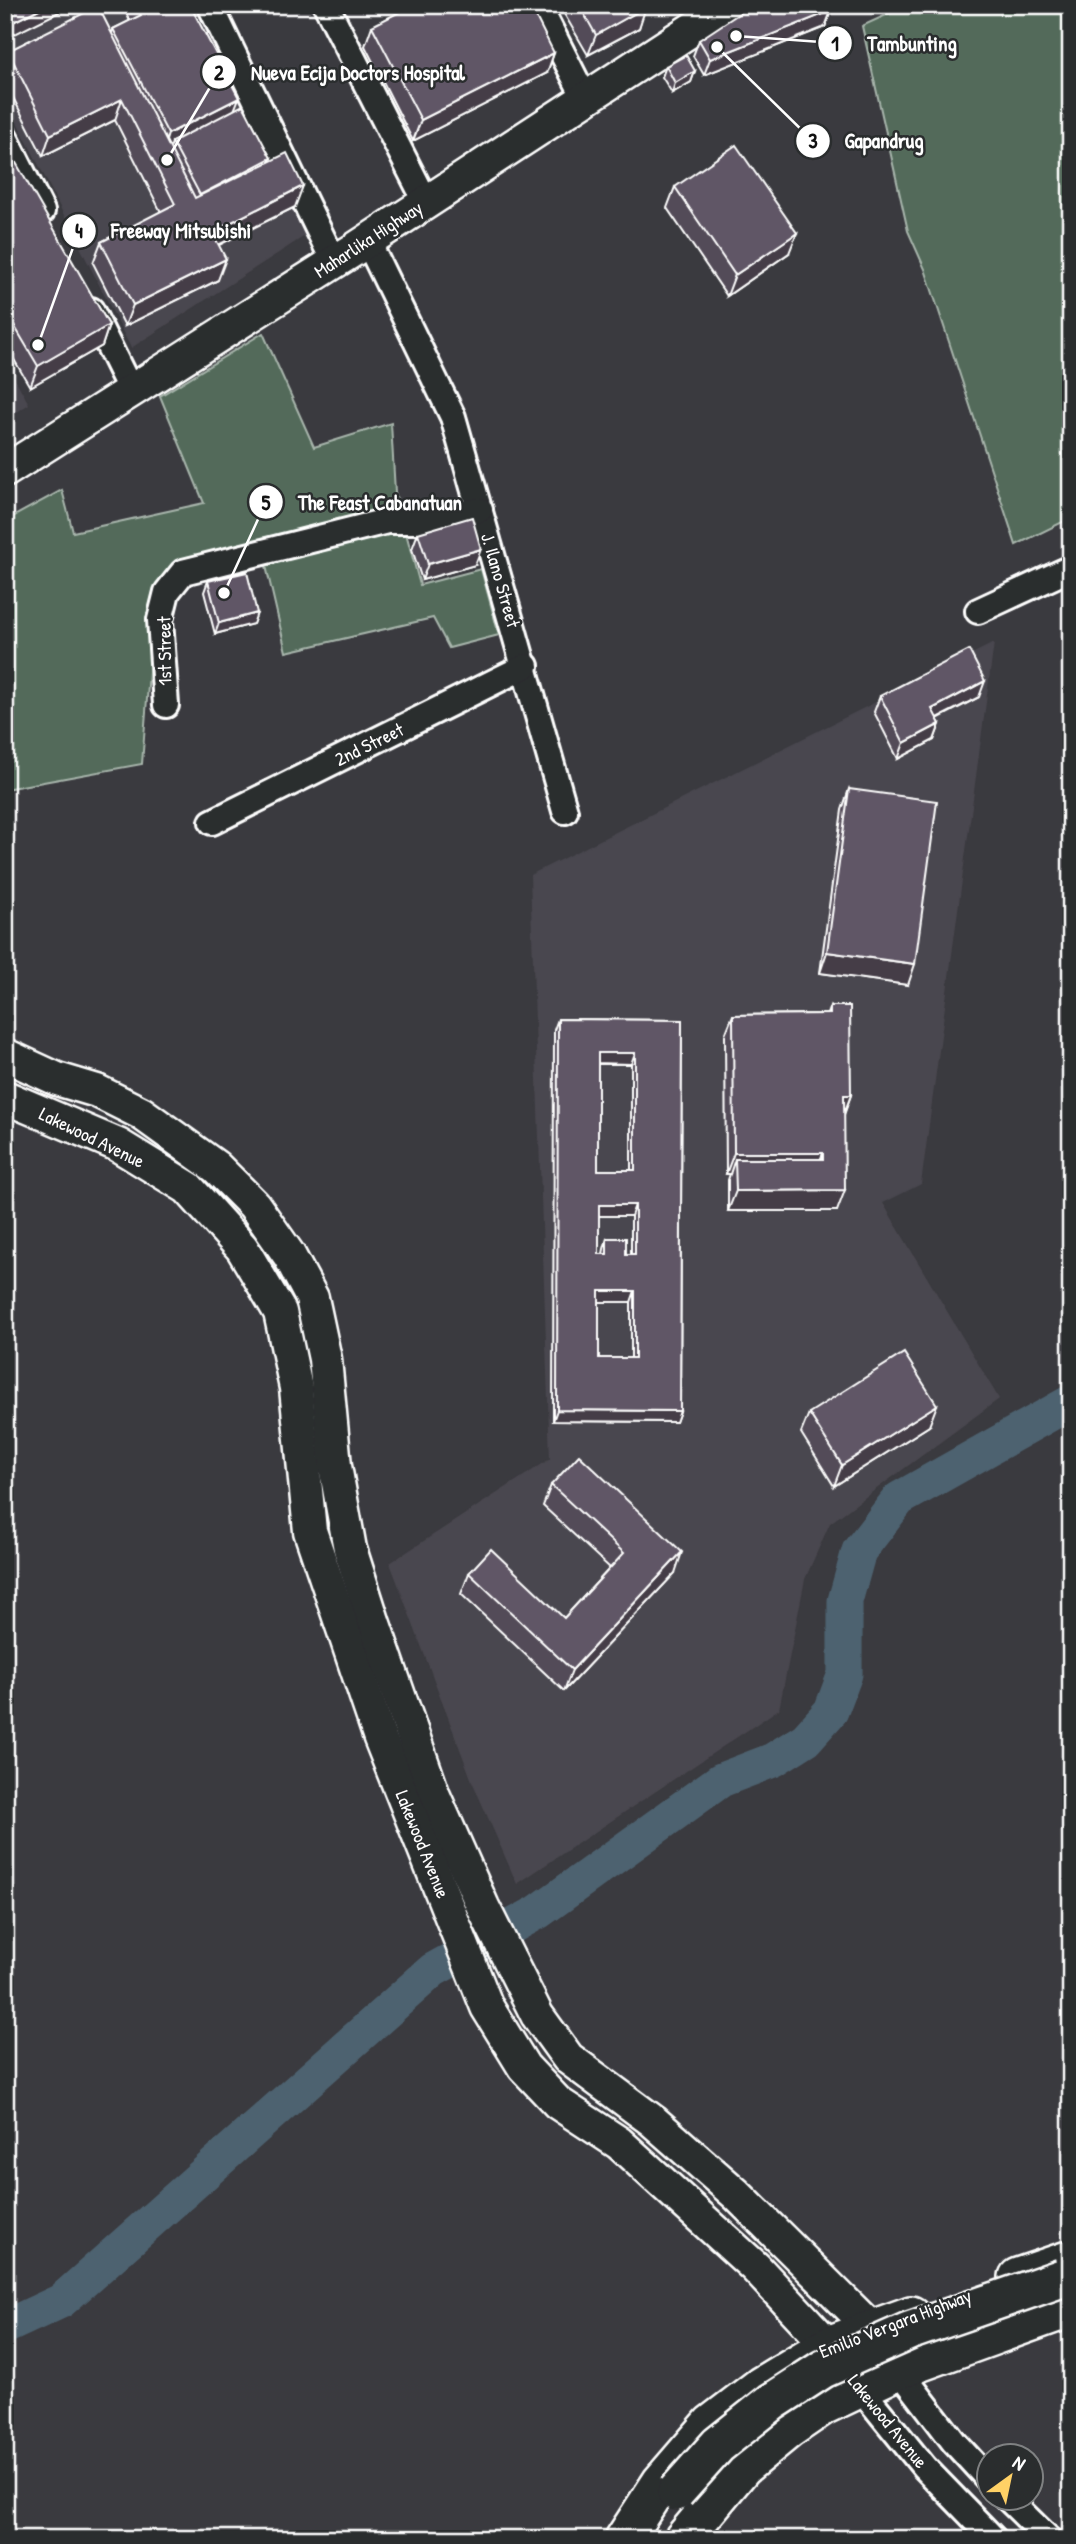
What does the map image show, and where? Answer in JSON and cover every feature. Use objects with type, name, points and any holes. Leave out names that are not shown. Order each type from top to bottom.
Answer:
[{"type":"highway","name":"Emilio Vergara Highway","points":[[624,2539],[661,2482],[711,2424],[762,2385],[828,2345],[872,2328],[1069,2285]]},
{"type":"highway","name":"Emilio Vergara Highway","points":[[644,2539],[682,2497],[725,2461],[779,2418],[830,2385],[916,2346],[1069,2285]]},
{"type":"highway","points":[[683,2539],[743,2467],[788,2430],[823,2406],[1069,2285]]},
{"type":"highway","name":"Emilio Vergara Highway","points":[[663,2539],[682,2497]]},
{"type":"main road","name":"Maharlika Highway","points":[[5,471],[586,100],[729,5]]},
{"type":"main road","name":"Lakewood Avenue","points":[[5,1055],[57,1079],[97,1091],[141,1113],[216,1167],[254,1205],[289,1255],[312,1298],[325,1359],[335,1466],[350,1549],[424,1772],[483,1907],[537,2015],[568,2058],[653,2121],[715,2175],[872,2328],[899,2370]]},
{"type":"main road","name":"Lakewood Avenue","points":[[5,1097],[118,1145],[188,1188],[242,1248],[280,1312],[296,1388],[310,1531],[380,1738],[487,2007],[524,2067],[558,2103],[619,2143],[755,2267],[828,2345],[860,2388]]},
{"type":"street","points":[[210,5],[334,262]]},
{"type":"street","points":[[326,5],[426,202]]},
{"type":"street","points":[[538,5],[586,100]]},
{"type":"street","points":[[5,137],[53,234]]},
{"type":"street","name":"J. Ilano Street","points":[[367,240],[453,417],[526,666],[565,811]]},
{"type":"street","points":[[83,294],[131,391]]},
{"type":"street","name":"1st Street","points":[[166,705],[160,620],[167,592],[183,572],[387,521],[419,521],[480,510]]},
{"type":"street","points":[[978,611],[1071,568]]},
{"type":"street","name":"2nd Street","points":[[212,822],[526,666]]},
{"type":"street","name":"Lakewood Avenue","points":[[899,2370],[954,2442],[974,2463]]},
{"type":"street","name":"Lakewood Avenue","points":[[860,2388],[924,2468],[994,2539]]},
{"type":"street","points":[[1021,2512],[1049,2539]]},
{"type":"shaded area","points":[[5,5],[222,5],[328,221],[131,348],[5,98]]},
{"type":"shaded area","points":[[5,361],[29,404],[5,420]]},
{"type":"shaded area","points":[[994,643],[921,1184],[883,1203],[999,1399],[830,1523],[805,1579],[779,1709],[517,1884],[472,1781],[390,1563],[550,1459],[530,875]]},
{"type":"green space","points":[[908,5],[1071,5],[1071,518],[1016,545],[925,269],[908,231],[862,26]]},
{"type":"green space","points":[[263,333],[314,447],[391,423],[395,492],[420,585],[481,569],[499,635],[449,648],[433,618],[286,652],[260,540],[181,559],[161,586],[153,620],[142,764],[5,789],[5,521],[62,490],[73,532],[204,503],[160,396]]},
{"type":"building","points":[[5,5],[47,5],[5,26]]},
{"type":"building","points":[[136,5],[190,5],[239,98],[168,134],[113,29],[141,15]]},
{"type":"building","points":[[413,5],[530,5],[554,53],[421,120],[372,26]]},
{"type":"building","points":[[579,5],[645,5],[646,7],[596,35]]},
{"type":"building","points":[[752,5],[829,5],[831,11],[710,59],[699,40]]},
{"type":"building","points":[[98,6],[195,198],[287,153],[303,186],[212,232],[226,259],[133,305],[101,242],[175,204],[122,99],[50,135],[8,51]]},
{"type":"building","points":[[686,55],[695,71],[675,83],[666,66]]},
{"type":"building","points":[[243,105],[271,158],[200,195],[172,142]]},
{"type":"building","points":[[736,145],[797,233],[735,275],[675,187]]},
{"type":"building","points":[[7,147],[109,325],[38,366],[5,310]]},
{"type":"building","points":[[472,517],[481,549],[428,564],[418,533]]},
{"type":"building","points":[[247,572],[257,613],[219,623],[208,581]]},
{"type":"building","points":[[969,650],[985,681],[932,709],[940,724],[904,743],[880,696]]},
{"type":"building","points":[[849,789],[937,801],[915,964],[827,952]]},
{"type":"building","points":[[830,1006],[850,1006],[851,1095],[844,1095],[845,1190],[736,1191],[735,1159],[823,1159],[823,1153],[734,1153],[733,1015],[830,1014]]},
{"type":"building","points":[[558,1019],[682,1020],[680,1411],[557,1410]],"holes":[[[598,1053],[635,1053],[635,1170],[598,1170]],[[599,1205],[635,1205],[635,1254],[626,1254],[626,1238],[607,1238],[607,1254],[599,1254]],[[599,1291],[635,1291],[635,1358],[599,1358]]]},
{"type":"building","points":[[904,1353],[937,1405],[842,1465],[809,1413]]},
{"type":"building","points":[[579,1455],[682,1552],[572,1670],[469,1573],[491,1549],[564,1618],[624,1553],[551,1485]]},
{"type":"waterway","points":[[5,2327],[61,2301],[433,1970],[538,1912],[721,1780],[773,1760],[806,1739],[831,1711],[845,1674],[845,1601],[859,1551],[899,1499],[1071,1402]]},
{"type":"place","name":"Tambunting","points":[[736,36]]},
{"type":"place","name":"Gapandrug","points":[[717,47]]},
{"type":"place","name":"Nueva Ecija Doctors Hospital","points":[[167,160]]},
{"type":"place","name":"Freeway Mitsubishi","points":[[38,345]]},
{"type":"place","name":"The Feast Cabanatuan","points":[[224,593]]}]
